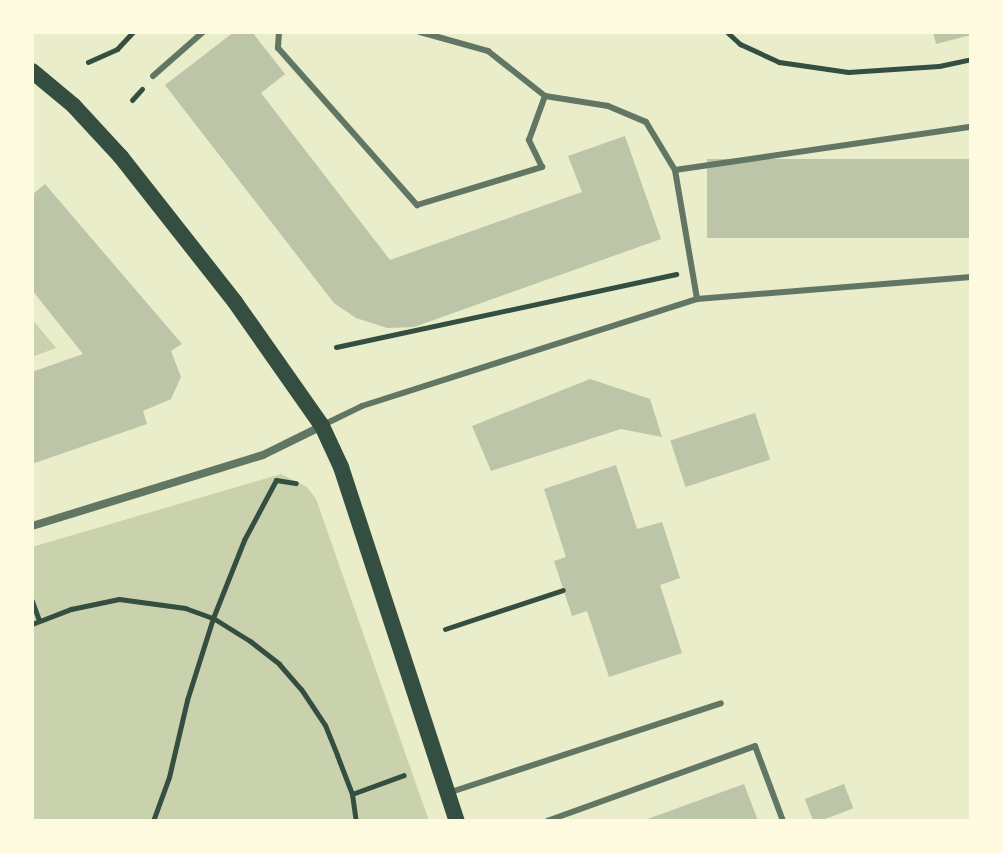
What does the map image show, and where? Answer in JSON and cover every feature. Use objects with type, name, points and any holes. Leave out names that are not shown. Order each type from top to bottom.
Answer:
[{"type":"main road","points":[[32,71],[73,105],[121,157],[244,314],[322,426],[341,467],[457,821]]},
{"type":"street","points":[[32,526],[263,455],[322,426]]},
{"type":"lane","points":[[153,76],[203,32]]},
{"type":"lane","points":[[279,32],[278,48],[417,205],[542,167],[529,140],[545,96]]},
{"type":"lane","points":[[420,32],[488,51],[545,96],[608,106],[646,122],[675,170],[697,299]]},
{"type":"lane","points":[[675,170],[971,127]]},
{"type":"lane","points":[[322,426],[362,406],[697,299],[971,277]]},
{"type":"lane","points":[[448,793],[721,703]]},
{"type":"lane","points":[[547,821],[755,746],[783,821]]},
{"type":"path","points":[[88,62],[117,49],[133,32]]},
{"type":"path","points":[[727,32],[740,44],[779,62],[848,72],[939,66],[971,59]]},
{"type":"path","points":[[336,347],[693,271]]},
{"type":"path","points":[[153,821],[169,777],[187,700],[213,618],[269,489],[276,480],[296,483]]},
{"type":"path","points":[[445,629],[563,590]]},
{"type":"path","points":[[32,624],[119,599],[185,608],[213,618],[279,664],[301,689],[325,725],[352,794],[356,821]]},
{"type":"path","points":[[32,601],[39,620]]},
{"type":"path","points":[[352,794],[404,775]]},
{"type":"green space","points":[[32,319],[56,348],[32,357]]},
{"type":"green space","points":[[281,474],[307,487],[316,499],[429,821],[32,821],[32,547]]},
{"type":"building","points":[[234,32],[252,32],[285,74],[261,93],[390,260],[582,192],[568,156],[625,136],[661,239],[414,327],[387,328],[356,318],[334,303],[165,85]]},
{"type":"building","points":[[933,32],[971,32],[971,35],[936,44]]},
{"type":"building","points":[[707,159],[971,159],[971,238],[707,238]]},
{"type":"building","points":[[45,184],[182,344],[171,351],[181,377],[171,399],[143,411],[147,424],[32,464],[32,372],[83,354],[32,290],[32,195]]},
{"type":"building","points":[[590,379],[650,399],[662,437],[621,429],[491,471],[472,426]]},
{"type":"building","points":[[755,413],[770,460],[685,487],[670,441]]},
{"type":"building","points":[[616,465],[637,529],[662,522],[680,578],[660,585],[682,653],[609,677],[587,611],[572,616],[554,561],[566,557],[544,489]]},
{"type":"building","points":[[744,784],[758,821],[642,821]]},
{"type":"building","points":[[844,784],[853,808],[813,821],[805,799]]}]
